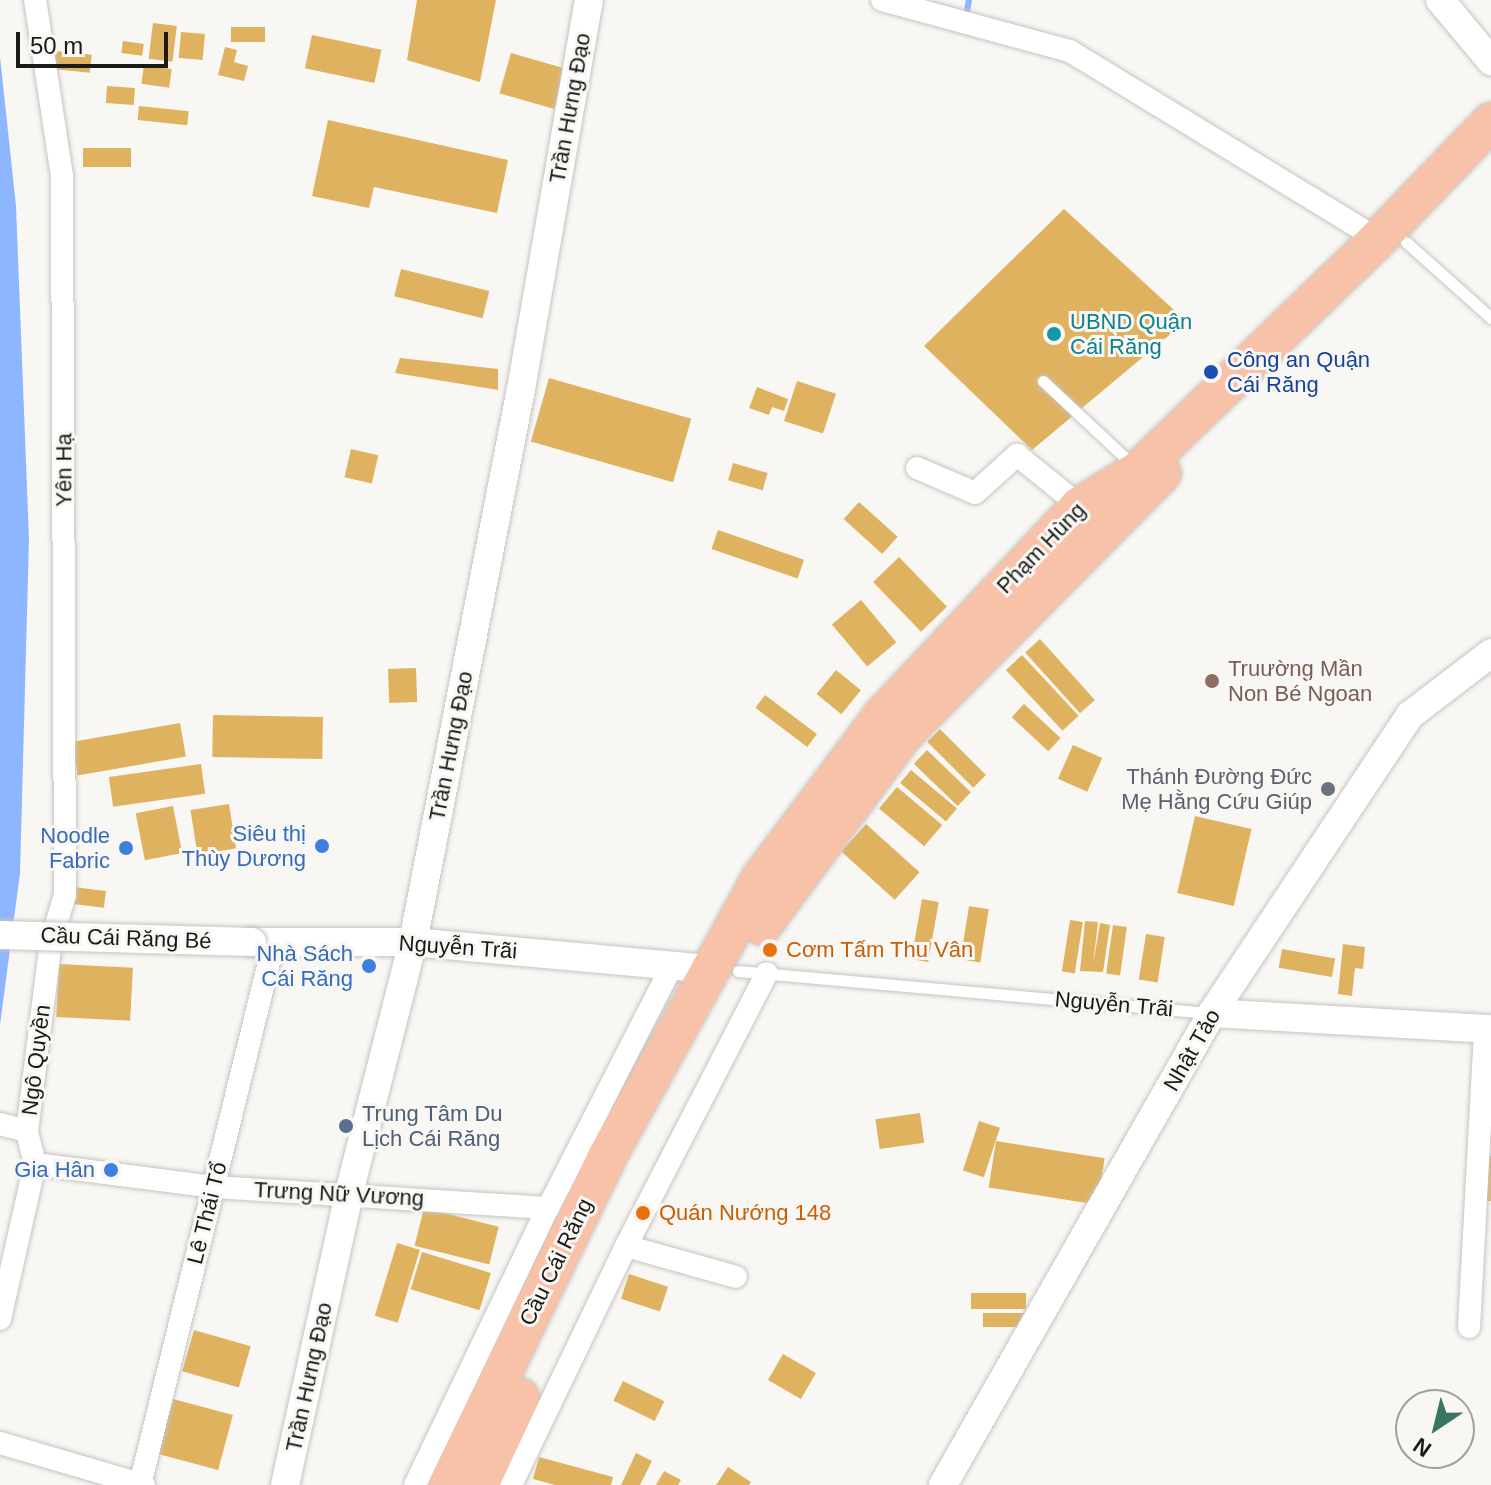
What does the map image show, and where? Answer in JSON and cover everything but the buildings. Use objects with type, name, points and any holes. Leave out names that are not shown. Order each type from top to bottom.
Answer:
[{"type":"highway","name":"Phạm Hùng","points":[[1092,516],[1392,241],[1491,122]]},
{"type":"highway","name":"Phạm Hùng","points":[[682,1048],[739,971],[774,905],[903,735],[1092,516],[1392,241],[1491,159]]},
{"type":"highway","name":"Cầu Cái Răng","points":[[448,1485],[607,1157],[682,1048]]},
{"type":"highway","name":"Cầu Cái Răng","points":[[479,1485],[682,1048]]},
{"type":"street","name":"Yên Hạ","points":[[35,0],[62,176],[65,895],[51,941]]},
{"type":"street","name":"Trần Hưng Đạo","points":[[285,1485],[349,1193],[413,942],[521,389],[589,0]]},
{"type":"street","points":[[882,0],[1009,30],[1094,62],[1392,241]]},
{"type":"street","points":[[1440,0],[1491,61]]},
{"type":"street","points":[[917,468],[975,493],[1017,455],[1092,516]]},
{"type":"street","name":"Nhật Tảo","points":[[943,1485],[1212,1013],[1410,715],[1491,653]]},
{"type":"street","name":"Cầu Cái Răng Bé","points":[[0,935],[263,942]]},
{"type":"street","name":"Ngô Quyền","points":[[0,1319],[35,1164],[12,1126],[51,941]]},
{"type":"street","name":"Nguyễn Trãi","points":[[263,942],[413,942],[739,971]]},
{"type":"street","name":"Lê Thái Tổ","points":[[141,1485],[214,1187],[263,942]]},
{"type":"street","points":[[415,1485],[548,1208],[673,964]]},
{"type":"street","points":[[511,1485],[626,1246],[739,971]]},
{"type":"street","name":"Nguyễn Trãi","points":[[1212,1013],[1488,1029]]},
{"type":"street","points":[[1469,1327],[1483,1207],[1488,1029]]},
{"type":"street","name":"Trưng Nữ Vương","points":[[35,1164],[214,1187],[349,1193],[548,1208]]},
{"type":"street","points":[[626,1246],[736,1277]]},
{"type":"street","points":[[0,1443],[141,1485]]},
{"type":"lane","points":[[1392,241],[1491,318]]},
{"type":"lane","points":[[1043,381],[1139,470]]},
{"type":"lane","name":"Nguyễn Trãi","points":[[739,971],[1212,1013]]},
{"type":"water","points":[[0,57],[16,206],[29,539],[20,873],[0,1025]]},
{"type":"waterway","points":[[967,11],[969,0]]},
{"type":"place","name":"UBND Quận Cái Răng","points":[[1054,334]]},
{"type":"place","name":"Công an Quận Cái Răng","points":[[1211,372]]},
{"type":"place","name":"Truường Mần Non Bé Ngoan","points":[[1212,681]]},
{"type":"place","name":"Thánh Đường Đức Mẹ Hằng Cứu Giúp","points":[[1328,789]]},
{"type":"place","name":"Siêu thị Thùy Dương","points":[[322,846]]},
{"type":"place","name":"Noodle Fabric","points":[[126,848]]},
{"type":"place","name":"Cơm Tấm Thu Vân","points":[[770,950]]},
{"type":"place","name":"Nhà Sách Cái Răng","points":[[369,966]]},
{"type":"place","name":"Trung Tâm Du Lịch Cái Răng","points":[[346,1126]]},
{"type":"place","name":"Gia Hân","points":[[111,1170]]},
{"type":"place","name":"Quán Nướng 148","points":[[643,1213]]}]
